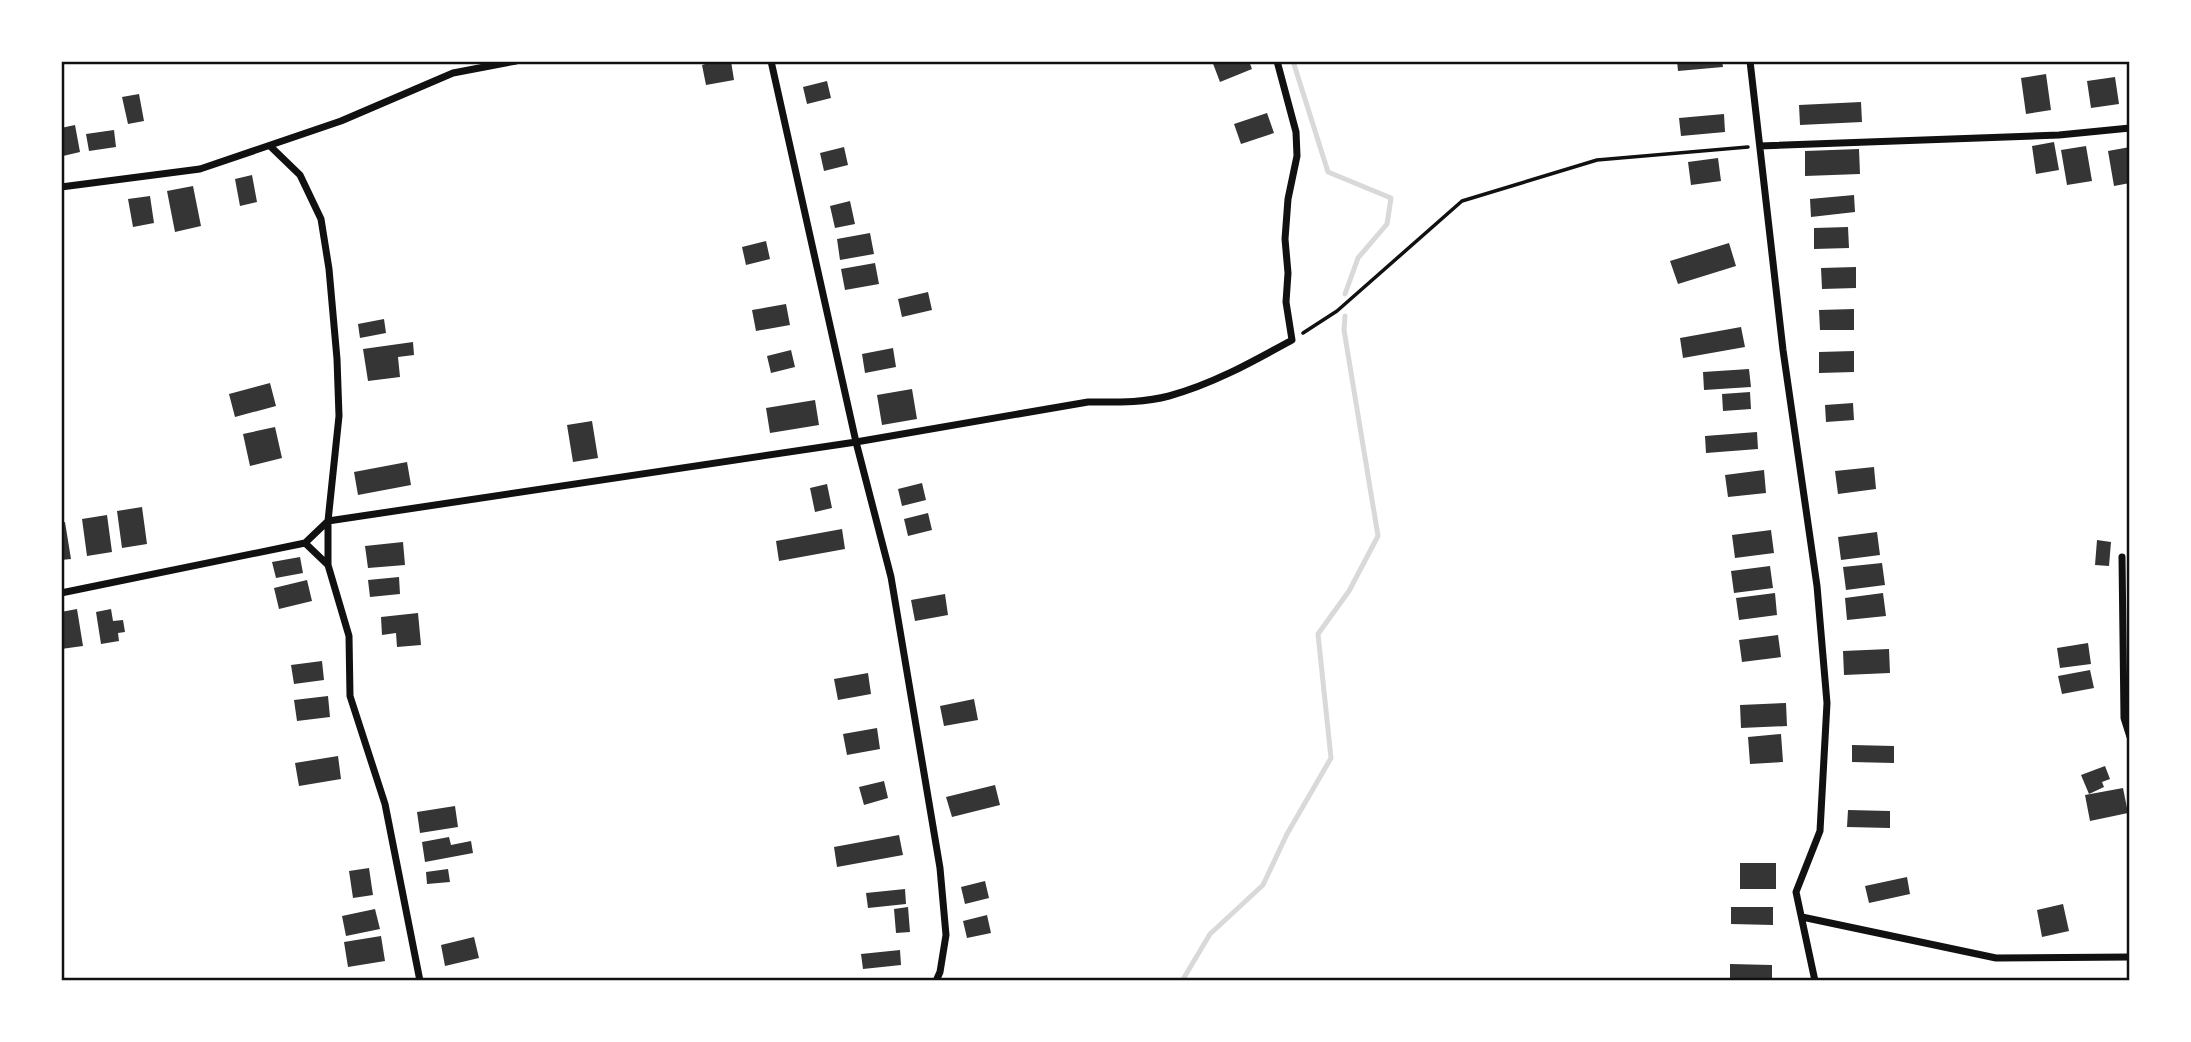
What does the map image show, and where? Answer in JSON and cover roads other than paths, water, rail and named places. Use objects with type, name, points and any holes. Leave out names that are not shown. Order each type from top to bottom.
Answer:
[{"type":"street","points":[[61,187],[200,169],[341,121],[453,73],[516,61]]},
{"type":"street","points":[[771,61],[856,442],[891,577],[940,867],[946,935],[936,981]]},
{"type":"street","points":[[61,593],[305,543],[328,521],[856,442],[1088,402],[1127,403],[1169,396],[1232,373],[1292,340],[1286,302],[1288,273],[1285,239],[1288,199],[1297,156],[1296,132],[1277,61]]},
{"type":"street","points":[[1750,61],[1783,350],[1817,586],[1827,703],[1820,831],[1796,892],[1815,981]]},
{"type":"street","points":[[1760,146],[2059,135],[2130,128]]},
{"type":"street","points":[[270,146],[300,174],[321,219],[329,268],[339,416],[328,521],[328,565],[349,636],[350,696],[385,804],[420,981]]},
{"type":"street","points":[[305,543],[328,565]]},
{"type":"street","points":[[2122,557],[2124,718],[2130,737]]},
{"type":"street","points":[[1802,917],[1996,958],[2130,957]]},
{"type":"waterway","points":[[1293,61],[1328,172],[1391,198],[1387,224],[1358,258],[1345,294]]},
{"type":"waterway","points":[[1182,981],[1210,934],[1263,885],[1287,834],[1331,758],[1318,634],[1349,591],[1378,536],[1344,330],[1345,316]]}]
